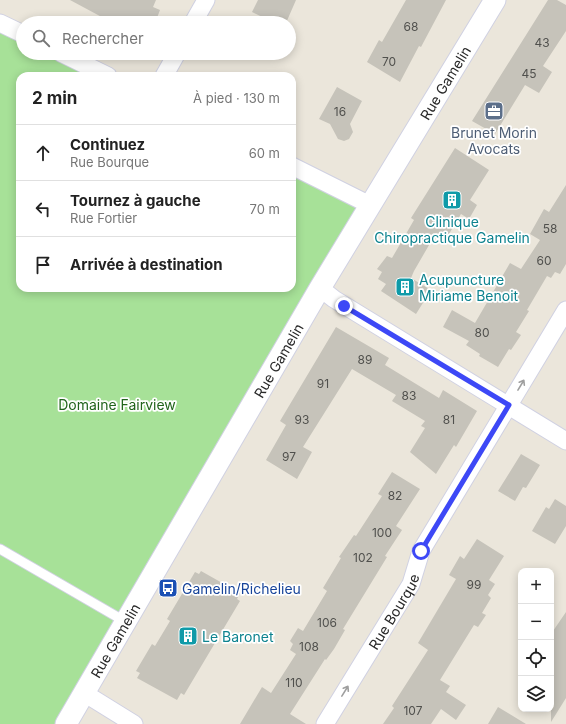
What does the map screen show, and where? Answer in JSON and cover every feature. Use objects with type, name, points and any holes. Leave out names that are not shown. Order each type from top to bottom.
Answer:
[{"type":"street","points":[[197,16],[206,0]]},
{"type":"street","name":"Rue Gamelin","points":[[66,724],[320,288],[495,0]]},
{"type":"street","points":[[0,23],[16,31]]},
{"type":"street","points":[[75,60],[100,72]]},
{"type":"street","points":[[166,72],[173,60]]},
{"type":"street","points":[[296,168],[370,205]]},
{"type":"street","points":[[320,288],[334,299],[566,441]]},
{"type":"street","name":"Rue Bourque","points":[[325,724],[411,584],[421,551],[566,310]]},
{"type":"street","points":[[84,693],[134,724]]},
{"type":"lane","points":[[0,549],[126,622]]},
{"type":"green space","name":"Domaine Fairview","points":[[0,23],[16,31],[16,60],[75,60],[100,72],[16,72],[16,292],[296,292],[296,169],[370,205],[66,724],[0,724]]},
{"type":"building","points":[[70,0],[156,0],[153,7],[160,10],[158,16],[100,16]]},
{"type":"building","points":[[258,0],[296,0],[289,16],[260,16],[252,12]]},
{"type":"building","points":[[406,0],[446,0],[400,82],[367,62],[379,40],[382,42]]},
{"type":"building","points":[[548,0],[557,0],[566,5],[566,31],[543,66],[552,72],[539,93],[525,85],[495,134],[472,121]]},
{"type":"building","points":[[337,87],[362,101],[350,124],[353,132],[349,139],[344,141],[338,139],[330,124],[319,119]]},
{"type":"building","points":[[455,148],[489,170],[470,200],[477,205],[469,219],[461,214],[446,239],[436,233],[414,271],[411,278],[431,290],[416,314],[381,291],[386,284],[378,279],[382,272],[377,269],[387,256],[392,258],[414,220],[411,218]]},
{"type":"building","points":[[566,185],[566,264],[560,274],[555,272],[551,278],[547,276],[527,310],[529,311],[516,332],[521,335],[511,350],[509,349],[498,367],[479,356],[480,354],[466,345],[469,341],[443,327],[452,310],[475,323],[510,263],[521,269],[540,240],[530,234],[544,209],[549,212]]},
{"type":"building","points":[[336,327],[389,358],[385,365],[439,398],[443,390],[477,411],[456,447],[454,445],[436,474],[410,452],[425,428],[421,426],[425,421],[392,401],[396,395],[352,369],[303,447],[312,452],[297,479],[266,460],[286,425],[280,421]]},
{"type":"building","points":[[521,454],[540,465],[526,488],[523,487],[515,501],[498,491]]},
{"type":"building","points":[[392,472],[420,489],[396,526],[402,530],[385,556],[387,557],[343,629],[345,630],[334,649],[326,660],[325,659],[290,714],[306,724],[240,724],[262,687],[271,693],[296,654],[290,650],[293,644],[290,641],[298,628],[303,631],[327,591],[323,588],[341,558],[339,557],[354,535],[356,536],[382,496],[378,494]]},
{"type":"building","points":[[555,499],[566,506],[566,526],[555,544],[532,531],[546,507],[549,509]]},
{"type":"building","points":[[477,539],[504,556],[489,580],[495,584],[488,595],[491,598],[482,613],[486,615],[478,627],[474,625],[440,680],[450,686],[446,692],[466,705],[456,720],[441,709],[431,724],[383,724],[394,708],[392,706],[428,650],[418,643],[456,579],[449,575],[460,556],[464,559]]},
{"type":"building","name":"Le Baronet","points":[[201,571],[240,593],[237,599],[240,601],[184,695],[181,693],[177,700],[137,678],[140,673],[136,671],[152,644],[155,646],[170,621],[167,619],[195,572],[199,574]]},
{"type":"building","points":[[566,612],[566,698],[551,722],[551,712],[554,712],[554,630]]},
{"type":"building","points":[[498,707],[526,724],[488,724]]},
{"type":"place","name":"Brunet Morin Avocats","points":[[494,111]]},
{"type":"place","name":"Clinique Chiropractique Gamelin","points":[[452,200]]},
{"type":"place","name":"Acupuncture Miriame Benoit","points":[[405,287]]},
{"type":"place","name":"Gamelin/Richelieu","points":[[168,588]]},
{"type":"place","name":"Le Baronet","points":[[188,636]]},
{"type":"route","points":[[344,306],[509,405],[421,551]]}]
